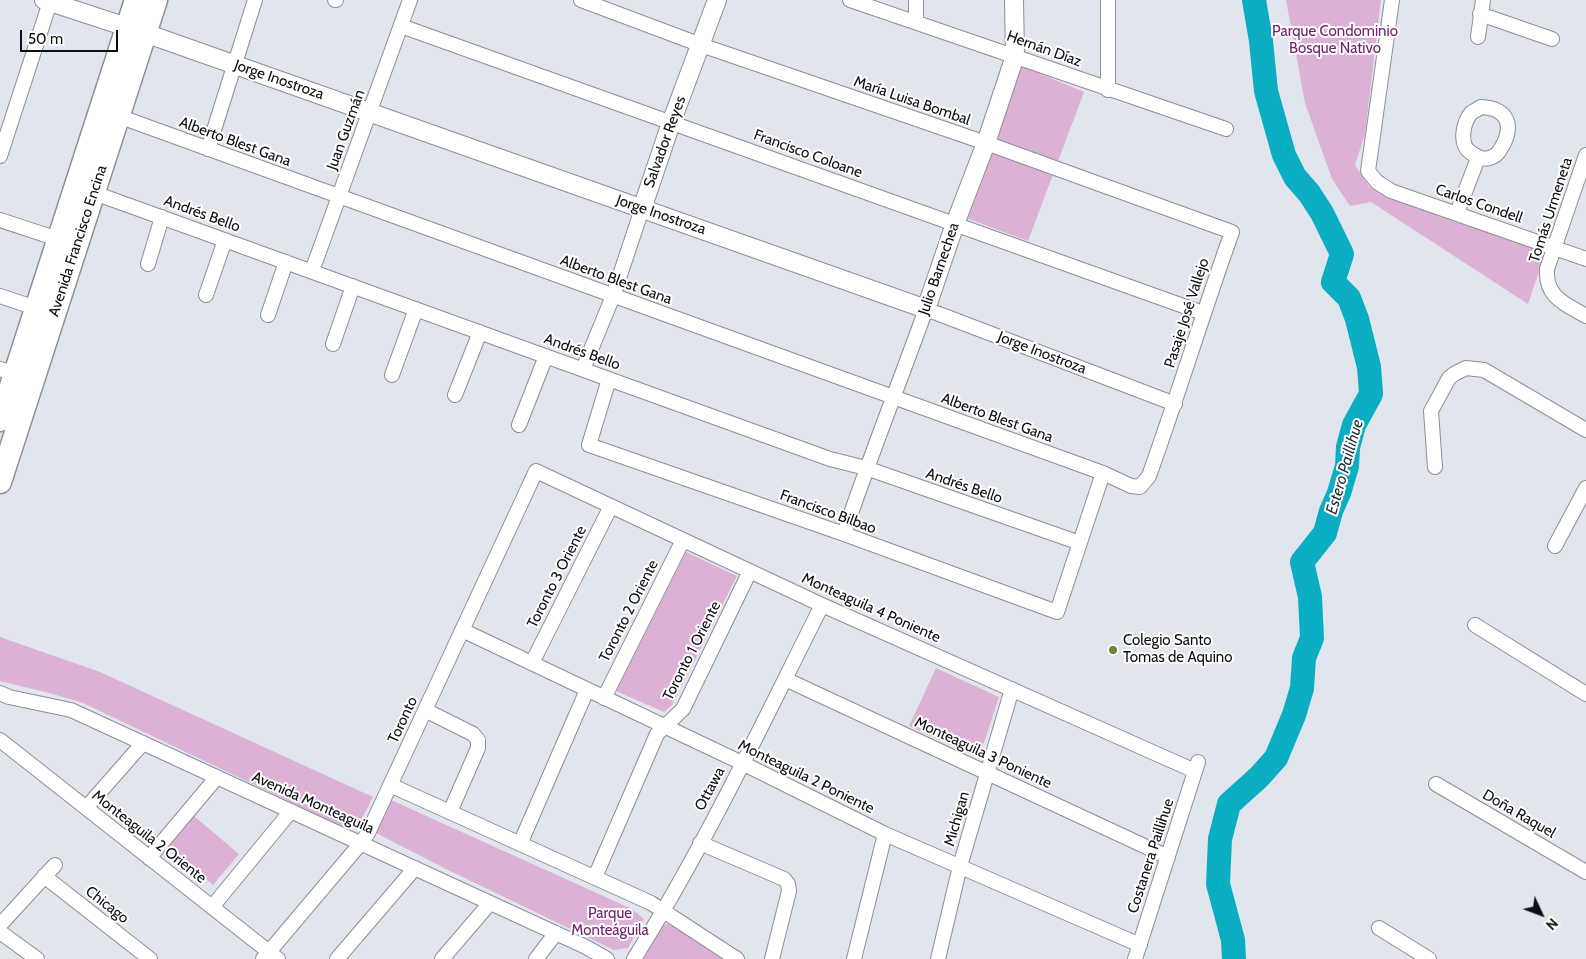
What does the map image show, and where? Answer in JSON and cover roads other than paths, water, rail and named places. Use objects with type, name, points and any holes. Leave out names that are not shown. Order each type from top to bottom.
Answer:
[{"type":"main road","name":"Avenida Francisco Encina","points":[[85,189],[118,116],[136,30],[136,0]]},
{"type":"main road","name":"Avenida Francisco Encina","points":[[0,482],[6,445],[67,242],[136,30],[156,0]]},
{"type":"main road","name":"Avenida Francisco Encina","points":[[0,420],[8,371],[67,242]]},
{"type":"street","points":[[208,149],[255,0]]},
{"type":"street","name":"Juan Guzmán","points":[[312,271],[410,0]]},
{"type":"street","name":"María Luisa Bombal","points":[[581,0],[701,45],[986,143],[1232,232]]},
{"type":"street","name":"Salvador Reyes","points":[[583,369],[613,296],[671,122],[717,0]]},
{"type":"street","name":"Hernán Díaz","points":[[850,0],[1226,129]]},
{"type":"street","points":[[916,0],[916,22]]},
{"type":"street","name":"Julio Barnechea","points":[[844,534],[866,468],[894,398],[955,224],[986,143],[1015,56],[1014,0]]},
{"type":"street","points":[[1108,0],[1108,90]]},
{"type":"street","name":"Carlos Condell","points":[[1392,0],[1368,171],[1377,182],[1391,191],[1586,260]]},
{"type":"street","name":"Jorge Inostroza","points":[[47,1],[234,64],[926,309],[1175,404]]},
{"type":"street","points":[[0,156],[47,1]]},
{"type":"street","points":[[1478,37],[1482,7],[1552,39]]},
{"type":"street","name":"Francisco Coloane","points":[[401,26],[1203,313]]},
{"type":"street","name":"Alberto Blest Gana","points":[[118,116],[1103,474]]},
{"type":"street","name":"Tomás Urmeneta","points":[[1586,155],[1548,269],[1548,284],[1558,300],[1586,316]]},
{"type":"street","points":[[1457,213],[1478,158]]},
{"type":"street","name":"Andrés Bello","points":[[85,189],[830,459],[866,468],[1080,543]]},
{"type":"street","points":[[148,264],[162,217]]},
{"type":"street","points":[[0,220],[67,242]]},
{"type":"street","name":"Pasaje José Vallejo","points":[[1103,474],[1131,486],[1140,486],[1149,476],[1232,232]]},
{"type":"street","points":[[206,295],[225,240]]},
{"type":"street","points":[[268,315],[286,262]]},
{"type":"street","points":[[333,344],[353,286]]},
{"type":"street","points":[[0,296],[36,308]]},
{"type":"street","points":[[392,375],[416,309]]},
{"type":"street","points":[[455,395],[480,332]]},
{"type":"street","points":[[519,425],[546,356]]},
{"type":"street","points":[[1435,467],[1431,411],[1449,378],[1466,368],[1484,370],[1586,430]]},
{"type":"street","name":"Francisco Bilbao","points":[[609,379],[588,445],[844,534],[1057,612],[1080,543]]},
{"type":"street","name":"Monteaguila 4 Poniente","points":[[536,471],[822,604],[1012,689],[1197,766]]},
{"type":"street","name":"Toronto","points":[[270,956],[362,843],[536,471]]},
{"type":"street","points":[[1080,543],[1103,474]]},
{"type":"street","points":[[1555,546],[1586,488]]},
{"type":"street","name":"Toronto 3 Oriente","points":[[532,663],[611,506]]},
{"type":"street","name":"Toronto 2 Oriente","points":[[604,698],[683,540]]},
{"type":"street","name":"Toronto 1 Oriente","points":[[595,877],[657,734],[683,709],[750,571]]},
{"type":"street","name":"Ottawa","points":[[634,959],[664,912],[822,604]]},
{"type":"street","points":[[1475,625],[1586,694]]},
{"type":"street","name":"Monteaguila 2 Poniente","points":[[462,630],[742,763],[885,834],[1140,945]]},
{"type":"street","name":"Monteaguila 3 Poniente","points":[[785,679],[1168,857]]},
{"type":"street","name":"Michigan","points":[[938,959],[960,866],[1012,689]]},
{"type":"street","points":[[520,844],[587,690]]},
{"type":"street","name":"Avenida Monteaguila","points":[[0,693],[9,697],[71,710],[490,902],[586,947],[607,959]]},
{"type":"street","points":[[425,710],[473,734],[478,740],[478,748],[450,812]]},
{"type":"street","name":"Monteaguila 2 Oriente","points":[[0,740],[212,907],[270,956]]},
{"type":"street","points":[[86,808],[143,743]]},
{"type":"street","name":"Costanera Paillihue","points":[[1135,959],[1197,766]]},
{"type":"street","points":[[149,858],[217,777]]},
{"type":"street","name":"Doña Raquel","points":[[1436,784],[1586,872]]},
{"type":"street","points":[[390,785],[651,903],[737,959]]},
{"type":"street","points":[[212,907],[292,811]]},
{"type":"street","points":[[854,959],[885,834]]},
{"type":"street","points":[[700,843],[784,879],[788,884],[789,891],[772,959]]},
{"type":"street","points":[[0,925],[55,865]]},
{"type":"street","points":[[337,959],[415,868]]},
{"type":"street","name":"Chicago","points":[[44,876],[150,959]]},
{"type":"street","points":[[442,959],[490,902]]},
{"type":"street","points":[[1379,928],[1429,959]]},
{"type":"street","points":[[0,932],[37,959]]},
{"type":"street","points":[[536,959],[556,933]]},
{"type":"waterway","name":"Estero Paillihue","points":[[1234,959],[1233,940],[1218,884],[1220,839],[1229,804],[1259,777],[1276,758],[1294,715],[1302,688],[1304,658],[1312,638],[1310,597],[1302,562],[1325,533],[1347,466],[1348,447],[1354,425],[1371,394],[1369,367],[1357,319],[1349,298],[1333,282],[1342,254],[1322,213],[1309,193],[1295,177],[1284,155],[1266,91],[1261,41],[1254,0]]},
{"type":"place","name":"Colegio Santo Tomas de Aquino","points":[[1113,650]]},
{"type":"park label","name":"Parque Condominio Bosque Nativo","points":[[1335,40]]},
{"type":"park label","name":"Parque Monteáguila","points":[[610,922]]}]
